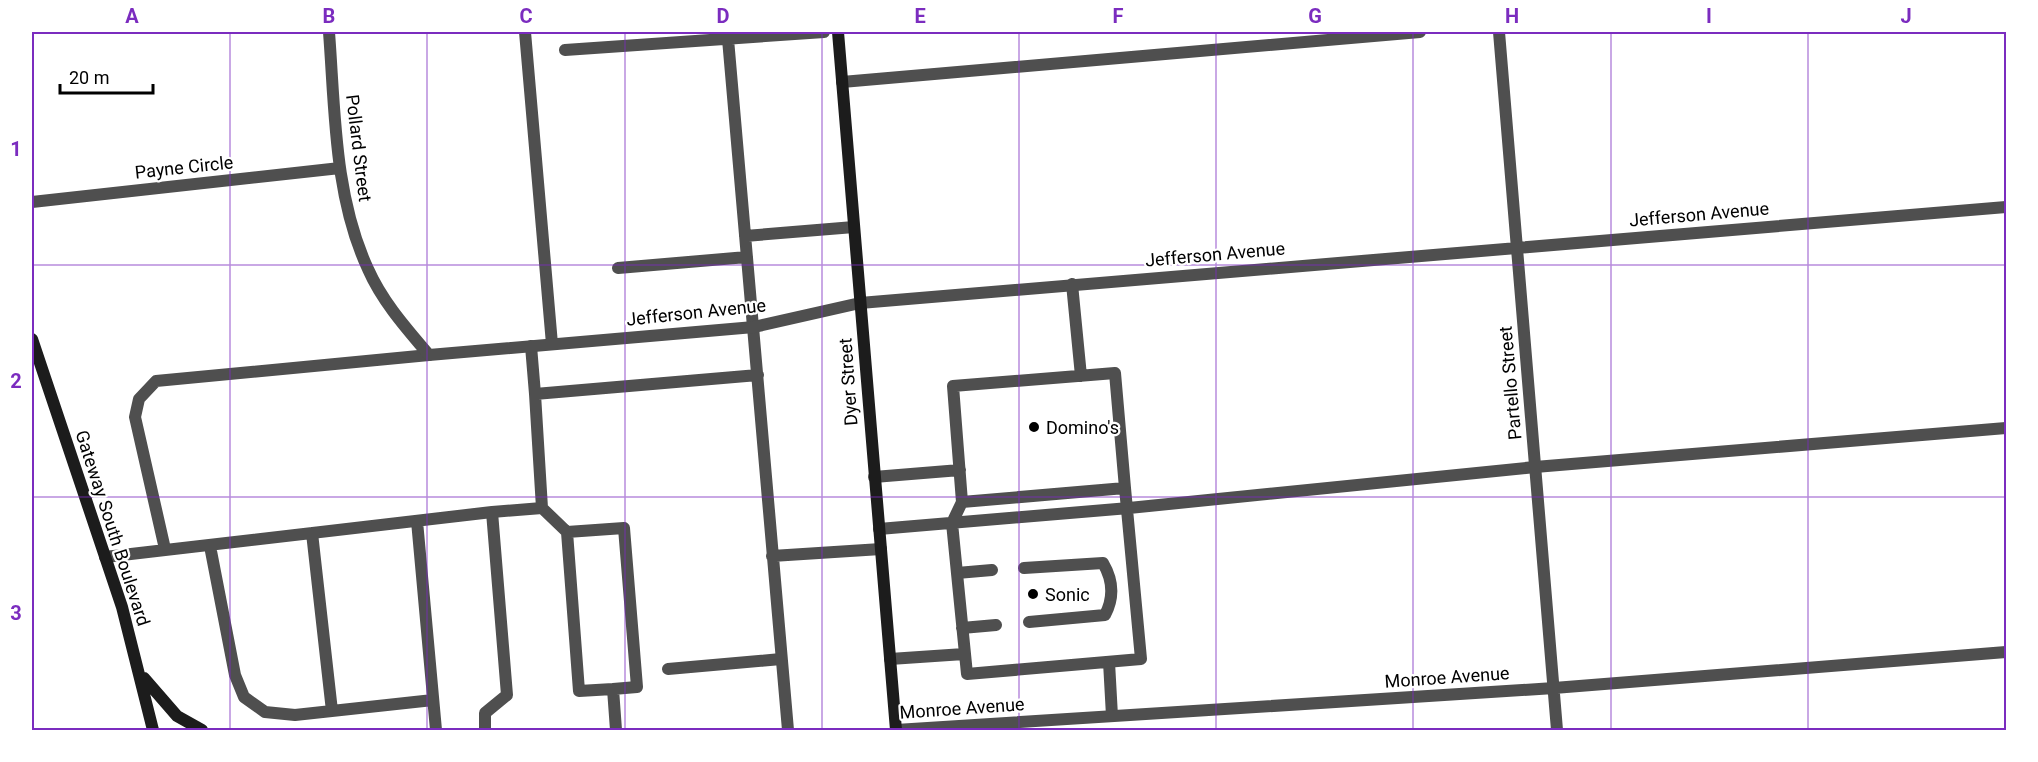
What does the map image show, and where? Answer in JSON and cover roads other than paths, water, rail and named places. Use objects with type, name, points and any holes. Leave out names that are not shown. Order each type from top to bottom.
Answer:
[{"type":"main road","name":"Dyer Street","points":[[838,32],[896,730]]},
{"type":"main road","name":"Gateway South Boulevard","points":[[32,339],[105,557],[140,672],[153,730]]},
{"type":"main road","points":[[140,672],[177,716],[202,730]]},
{"type":"main road","name":"Monroe Avenue","points":[[889,730],[896,730]]},
{"type":"street","name":"Pollard Street","points":[[329,32],[340,168],[350,215],[368,270],[396,316],[429,355]]},
{"type":"street","points":[[525,32],[552,344]]},
{"type":"street","points":[[565,50],[824,32]]},
{"type":"street","points":[[842,82],[1420,32]]},
{"type":"street","name":"Partello Street","points":[[1499,32],[1557,730]]},
{"type":"street","points":[[728,39],[788,730]]},
{"type":"street","name":"Payne Circle","points":[[32,202],[340,168]]},
{"type":"street","name":"Jefferson Avenue","points":[[165,549],[135,417],[139,399],[156,381],[754,327],[860,303],[2007,207]]},
{"type":"street","points":[[745,236],[854,227]]},
{"type":"street","points":[[618,268],[747,257]]},
{"type":"street","points":[[1072,285],[1080,376]]},
{"type":"street","points":[[531,346],[542,508],[567,532],[579,691],[637,687],[624,528],[567,532]]},
{"type":"street","points":[[1115,373],[1141,659],[967,674],[952,523],[962,502],[953,386],[1080,376],[1115,373]]},
{"type":"street","points":[[535,394],[758,375]]},
{"type":"street","points":[[879,529],[1129,508],[1535,467],[2007,428]]},
{"type":"street","points":[[874,477],[960,470]]},
{"type":"street","points":[[962,502],[1125,488]]},
{"type":"street","points":[[105,557],[542,508]]},
{"type":"street","points":[[485,730],[484,713],[507,695],[492,512]]},
{"type":"street","points":[[417,521],[436,730]]},
{"type":"street","points":[[312,533],[332,711]]},
{"type":"street","points":[[210,546],[235,675],[244,697],[265,712],[295,715],[433,700]]},
{"type":"street","points":[[772,556],[880,549]]},
{"type":"street","points":[[1024,568],[1103,563],[1110,574],[1112,602],[1105,615],[1029,622]]},
{"type":"street","points":[[957,573],[992,570]]},
{"type":"street","points":[[962,628],[996,625]]},
{"type":"street","name":"Monroe Avenue","points":[[896,730],[1045,726],[1112,716],[1554,688],[2007,652]]},
{"type":"street","points":[[890,659],[964,654]]},
{"type":"street","points":[[668,669],[781,659]]},
{"type":"street","points":[[1109,662],[1112,716]]},
{"type":"street","points":[[613,689],[616,730]]},
{"type":"place","name":"Domino's","points":[[1034,427]]},
{"type":"place","name":"Sonic","points":[[1033,594]]}]
